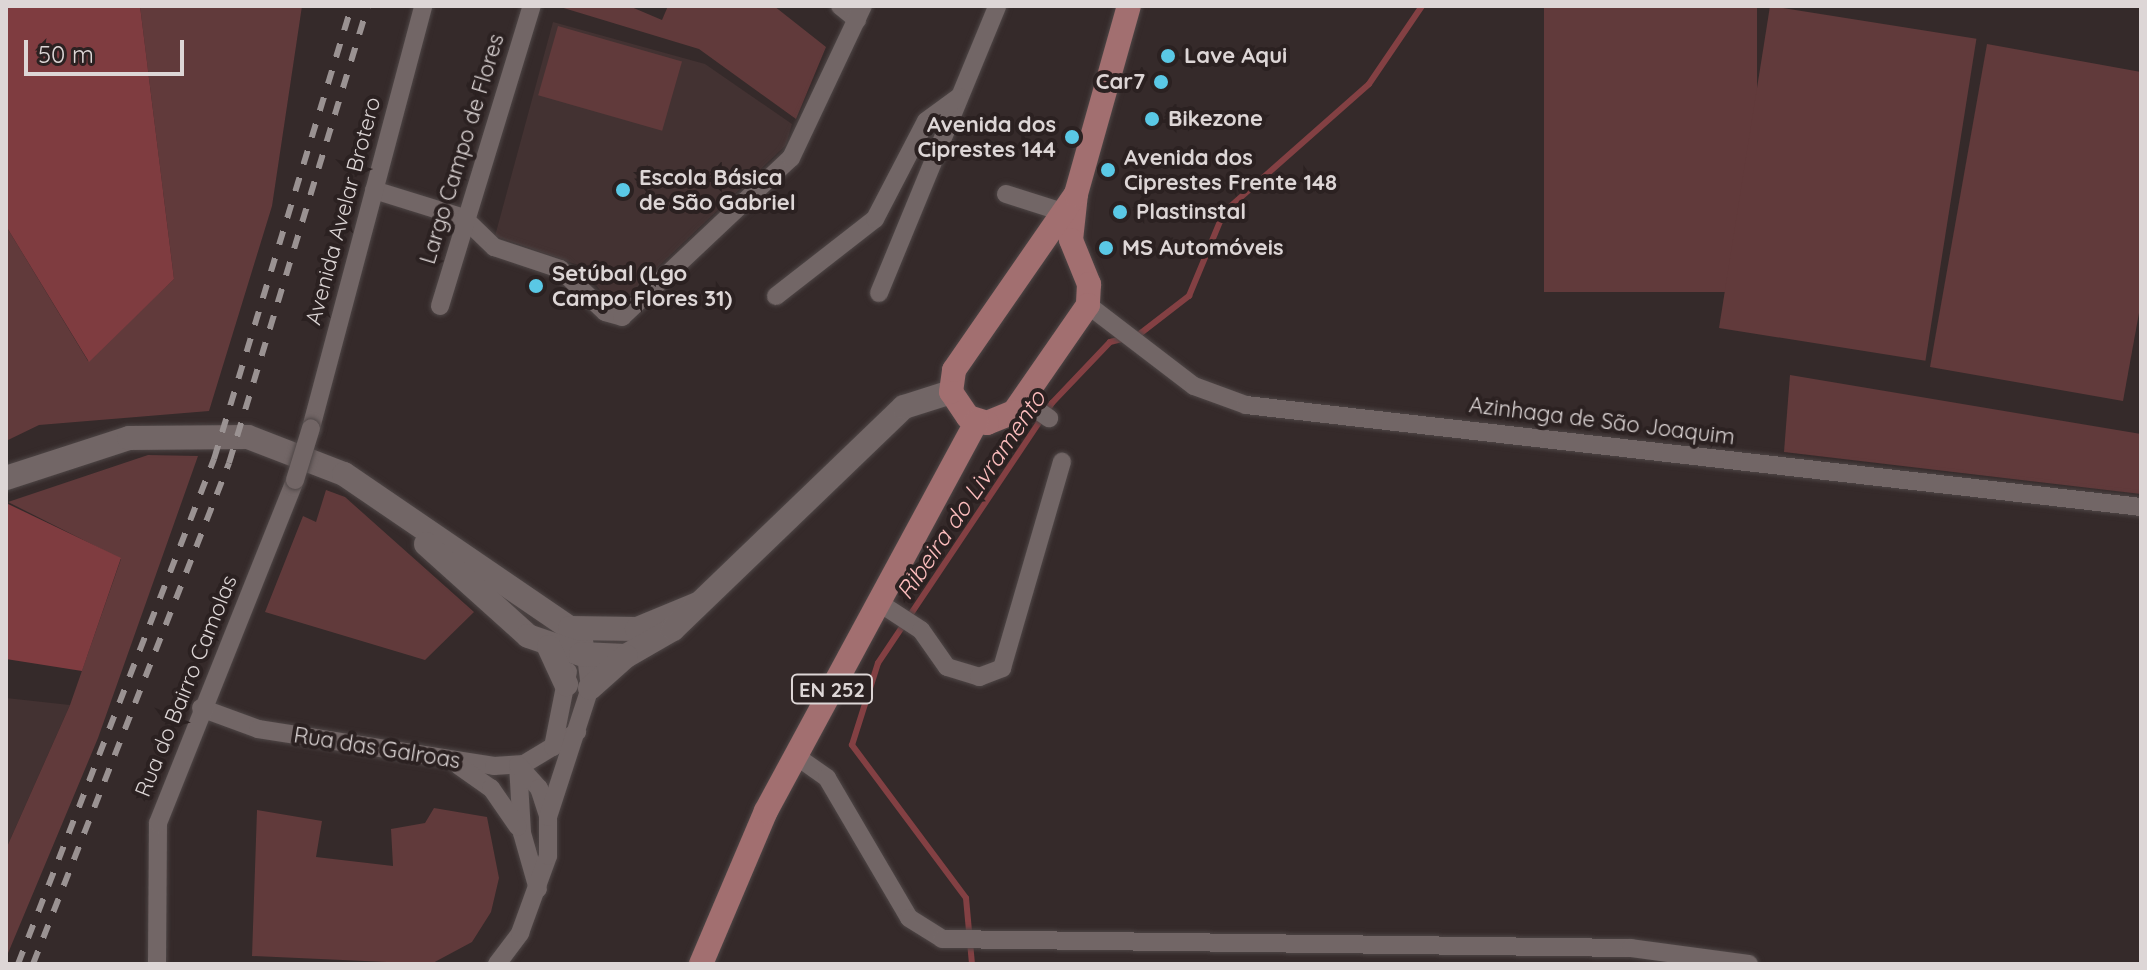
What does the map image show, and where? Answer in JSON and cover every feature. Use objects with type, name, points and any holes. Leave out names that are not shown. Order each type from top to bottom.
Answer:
[{"type":"main road","points":[[1071,203],[954,370],[951,392],[960,410],[977,421],[1006,418],[1036,409],[1088,305],[1089,284],[1078,265],[1070,226],[1071,203],[1129,6]]},
{"type":"main road","points":[[1031,261],[1058,256],[1078,265]]},
{"type":"main road","points":[[387,506],[503,616],[549,647],[578,686],[673,629],[897,412],[951,392]]},
{"type":"main road","name":"EN 252","points":[[701,964],[796,756],[885,606],[977,421]]},
{"type":"main road","points":[[6,478],[129,438],[227,435],[310,456],[387,506],[582,643],[626,656]]},
{"type":"main road","points":[[549,647],[582,643],[637,629],[698,604]]},
{"type":"street","name":"Avenida Avelar Brotero","points":[[295,480],[423,6]]},
{"type":"street","name":"Largo Campo de Flores","points":[[440,306],[464,218],[532,6]]},
{"type":"street","points":[[374,190],[464,218],[494,247],[560,269],[605,312],[632,312],[791,158],[860,13],[840,6]]},
{"type":"street","points":[[879,293],[997,6]]},
{"type":"street","points":[[776,296],[875,219],[926,121],[959,97]]},
{"type":"street","points":[[1006,194],[1071,203]]},
{"type":"street","name":"Azinhaga de São Joaquim","points":[[1088,305],[1119,326],[1148,356],[1194,386],[1246,405],[2141,507]]},
{"type":"street","points":[[885,606],[911,621],[947,667],[979,677],[1002,668],[1062,462]]},
{"type":"street","name":"Rua do Bairro Camolas","points":[[157,964],[158,823],[201,708],[295,480]]},
{"type":"street","points":[[497,964],[538,889],[548,817],[577,732],[582,643]]},
{"type":"street","points":[[553,747],[578,686]]},
{"type":"street","name":"Rua das Galroas","points":[[201,708],[252,728],[450,761],[518,765]]},
{"type":"street","points":[[518,765],[577,732]]},
{"type":"street","points":[[796,756],[827,778],[909,918],[942,939],[1631,948],[1749,964]]},
{"type":"street","points":[[450,761],[491,788],[522,833]]},
{"type":"street","points":[[518,765],[539,788],[548,817]]},
{"type":"street","points":[[518,765],[522,833],[538,889]]},
{"type":"shaded area","points":[[6,6],[140,6],[174,279],[89,362],[6,226]]},
{"type":"shaded area","points":[[140,6],[302,6],[272,206],[209,411],[39,425],[6,441],[6,226],[88,361],[174,279]]},
{"type":"shaded area","points":[[557,6],[629,6],[662,20],[668,6],[774,6],[826,47],[796,119],[699,49]]},
{"type":"shaded area","points":[[1544,6],[1757,6],[1757,292],[1544,292]]},
{"type":"shaded area","points":[[1770,6],[1976,39],[1925,361],[1719,328]]},
{"type":"shaded area","name":"Escola Básica de São Gabriel","points":[[553,22],[705,64],[792,124],[786,145],[623,300],[607,299],[581,266],[495,236]]},
{"type":"shaded area","points":[[558,26],[682,62],[662,131],[538,95]]},
{"type":"shaded area","points":[[1987,44],[2141,72],[2141,302],[2123,401],[1930,367]]},
{"type":"shaded area","points":[[1790,375],[2141,434],[2141,494],[1784,452]]},
{"type":"shaded area","points":[[148,455],[198,456],[98,738],[6,958],[6,849],[70,705],[121,559],[8,502]]},
{"type":"shaded area","points":[[326,490],[345,497],[474,612],[425,660],[265,612],[303,516],[316,522]]},
{"type":"shaded area","points":[[6,503],[121,558],[82,671],[6,659]]},
{"type":"shaded area","points":[[6,698],[70,705],[6,849]]},
{"type":"shaded area","points":[[434,808],[487,817],[499,878],[491,912],[472,942],[431,964],[252,956],[257,810],[322,821],[316,857],[393,866],[391,829],[425,823]]},
{"type":"waterway","name":"Ribeira do Livramento","points":[[1137,336],[1189,296],[1224,212],[1369,84],[1422,6]]},
{"type":"waterway","name":"Ribeira do Livramento","points":[[972,964],[966,898],[852,745],[878,663],[1052,403],[1110,342],[1126,338]]},
{"type":"railway","points":[[18,964],[214,459],[352,6]]},
{"type":"railway","points":[[33,964],[229,463],[368,6]]},
{"type":"place","name":"Lave Aqui","points":[[1168,56]]},
{"type":"place","name":"Car7","points":[[1161,82]]},
{"type":"place","name":"Bikezone","points":[[1152,119]]},
{"type":"place","name":"Avenida dos Ciprestes 144","points":[[1072,137]]},
{"type":"place","name":"Avenida dos Ciprestes Frente 148","points":[[1108,170]]},
{"type":"place","name":"Escola Básica de São Gabriel","points":[[623,190]]},
{"type":"place","name":"Plastinstal","points":[[1120,212]]},
{"type":"place","name":"MS Automóveis","points":[[1106,248]]},
{"type":"place","name":"Setúbal (Lgo Campo Flores 31)","points":[[536,286]]}]
